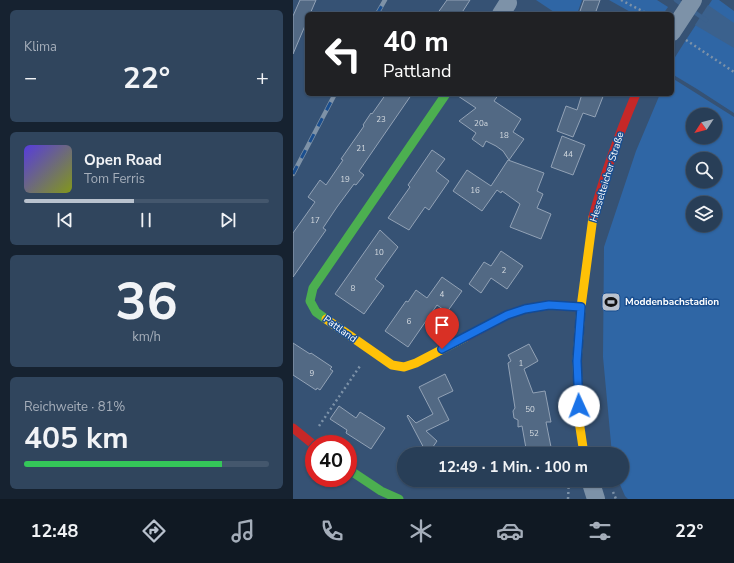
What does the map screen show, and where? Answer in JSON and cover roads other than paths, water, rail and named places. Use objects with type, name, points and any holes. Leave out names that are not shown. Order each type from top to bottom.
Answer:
[{"type":"street","points":[[675,27],[693,0]]},
{"type":"street","name":"Pattland","points":[[445,96],[313,288],[310,301],[316,312],[392,365],[404,367],[416,363],[507,315],[525,309],[549,305],[581,307]]},
{"type":"street","name":"Hesselteicher Straße","points":[[583,447],[579,421],[577,361],[581,307],[593,216],[617,140],[635,96]]},
{"type":"street","points":[[293,428],[305,438]]},
{"type":"street","points":[[357,475],[381,491],[399,499]]},
{"type":"street","points":[[592,487],[596,499]]},
{"type":"waterway","points":[[676,0],[684,6]]},
{"type":"waterway","points":[[691,10],[706,20]]},
{"type":"railway","points":[[378,12],[385,0]]},
{"type":"railway","points":[[293,174],[334,96]]},
{"type":"place","name":"Moddenbachstadion","points":[[611,302]]}]
